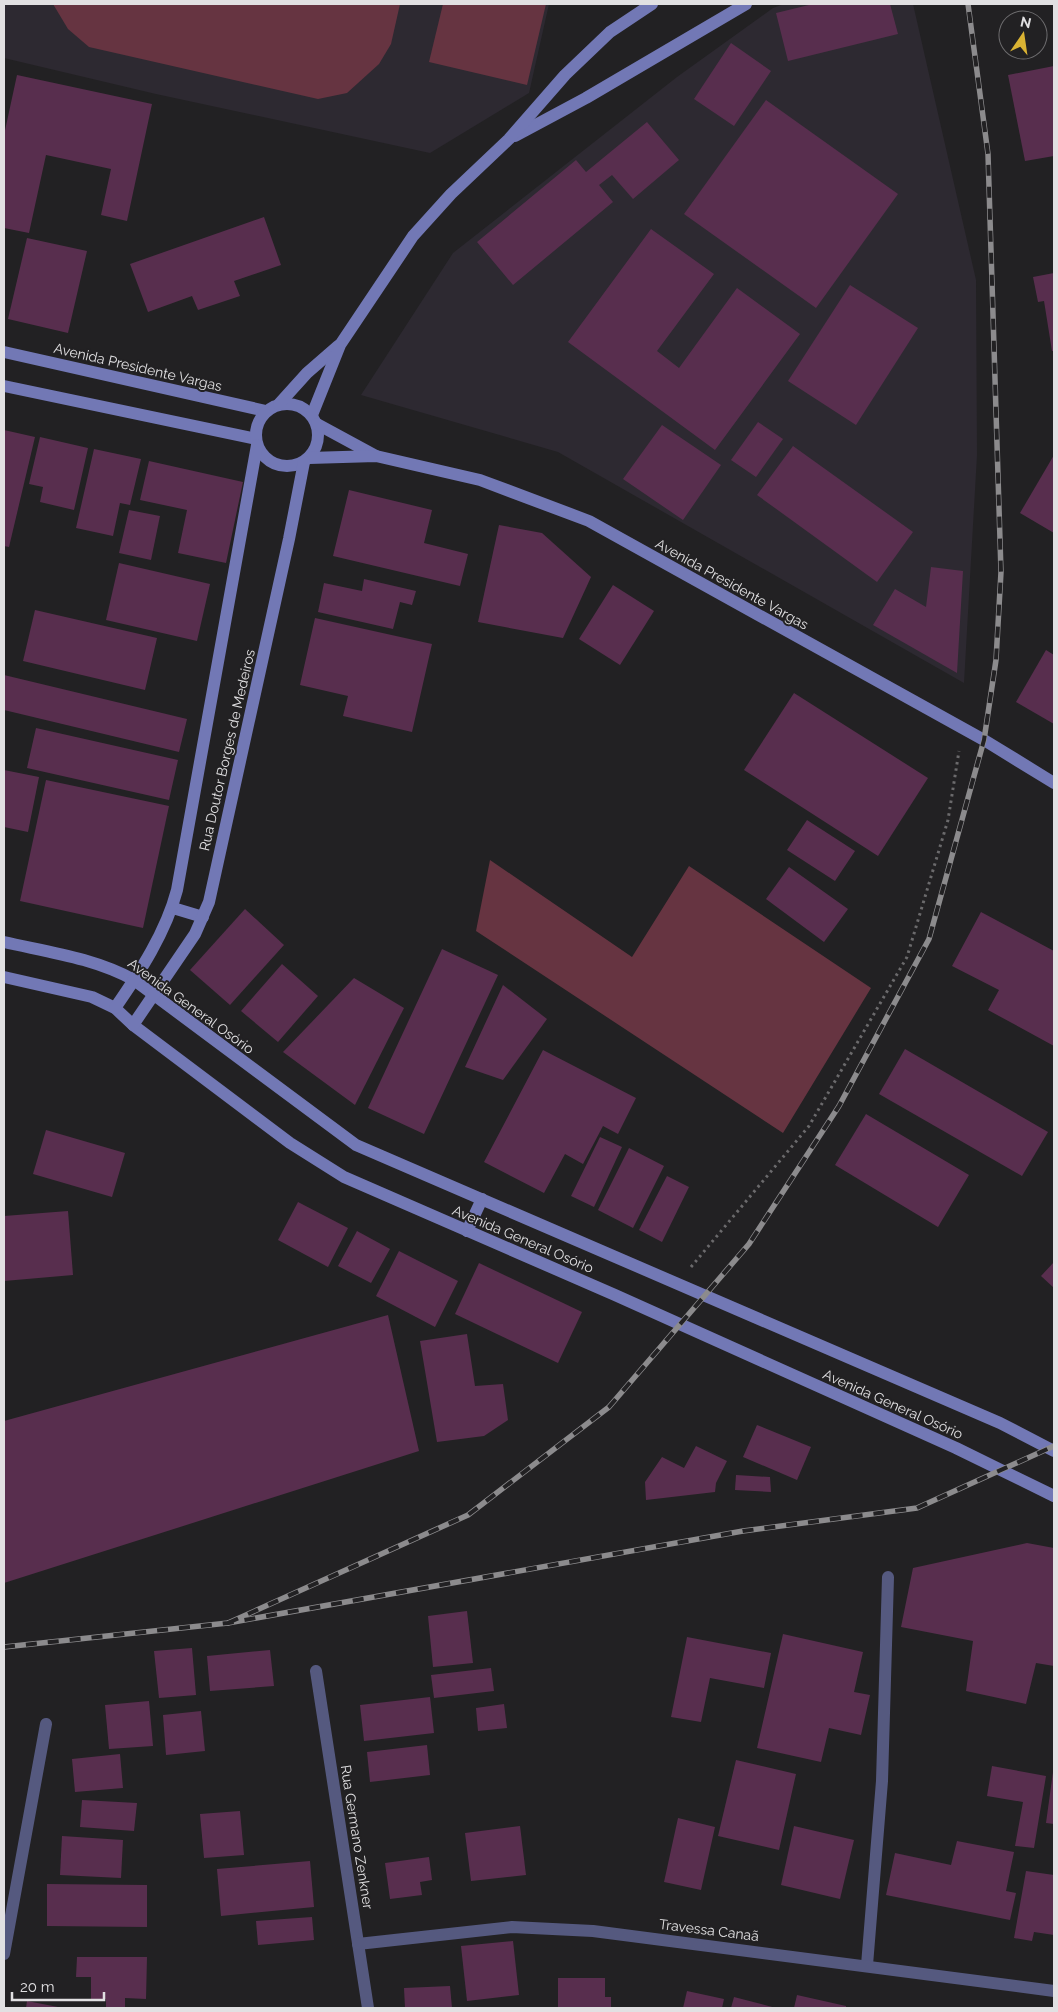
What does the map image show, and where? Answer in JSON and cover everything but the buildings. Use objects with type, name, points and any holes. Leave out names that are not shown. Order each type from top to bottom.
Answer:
[{"type":"main road","points":[[340,345],[307,374],[279,404],[266,411],[257,424],[256,442],[264,457],[277,465],[290,466],[306,460],[318,442],[314,420],[340,345],[413,236],[451,194],[509,139],[565,75],[610,32],[652,4]]},
{"type":"main road","points":[[509,139],[586,98],[746,4]]},
{"type":"main road","name":"Avenida Presidente Vargas","points":[[4,352],[266,411]]},
{"type":"main road","points":[[4,386],[256,442]]},
{"type":"main road","points":[[279,404],[303,407],[314,420]]},
{"type":"main road","name":"Avenida Presidente Vargas","points":[[314,420],[376,456]]},
{"type":"main road","name":"Rua Doutor Borges de Medeiros","points":[[116,1008],[134,980],[173,908],[256,442]]},
{"type":"main road","name":"Avenida Presidente Vargas","points":[[306,460],[376,456],[480,480],[589,522],[963,729],[1054,783]]},
{"type":"main road","name":"Rua Doutor Borges de Medeiros","points":[[133,1024],[195,934],[209,902],[306,460]]},
{"type":"main road","points":[[173,908],[203,917]]},
{"type":"main road","name":"Avenida General Osório","points":[[4,942],[95,962],[113,968],[134,980],[356,1145],[1000,1422],[1054,1451]]},
{"type":"main road","name":"Avenida General Osório","points":[[4,977],[74,992],[116,1008],[133,1024],[290,1143],[344,1177],[615,1295],[956,1448],[1054,1496]]},
{"type":"main road","points":[[467,1231],[482,1199]]},
{"type":"street","points":[[867,1965],[882,1781],[888,1577]]},
{"type":"street","name":"Rua Germano Zenkner","points":[[316,1671],[368,2008]]},
{"type":"street","points":[[4,1954],[46,1724]]},
{"type":"street","name":"Travessa Canaã","points":[[358,1944],[512,1927],[593,1931],[867,1965],[1054,1991]]},
{"type":"path","points":[[678,1283],[809,1126],[907,957],[948,820],[963,729]]},
{"type":"shaded area","points":[[4,4],[549,4],[529,93],[430,153],[156,94],[4,58]]},
{"type":"shaded area","points":[[53,4],[400,4],[391,44],[379,64],[347,93],[318,99],[89,47],[68,29]]},
{"type":"shaded area","points":[[443,4],[546,4],[527,85],[429,62]]},
{"type":"shaded area","points":[[784,4],[913,4],[976,280],[977,455],[964,683],[558,452],[361,395],[453,253],[677,77],[773,8]]},
{"type":"shaded area","points":[[490,860],[632,957],[689,866],[871,988],[783,1133],[476,931]]},
{"type":"railway","points":[[228,1623],[468,1515],[609,1407],[749,1244],[839,1106],[929,939],[984,740],[996,660],[1001,572],[988,154],[968,4]]},
{"type":"railway","points":[[4,1647],[228,1623],[743,1531],[917,1508],[1054,1446]]}]
